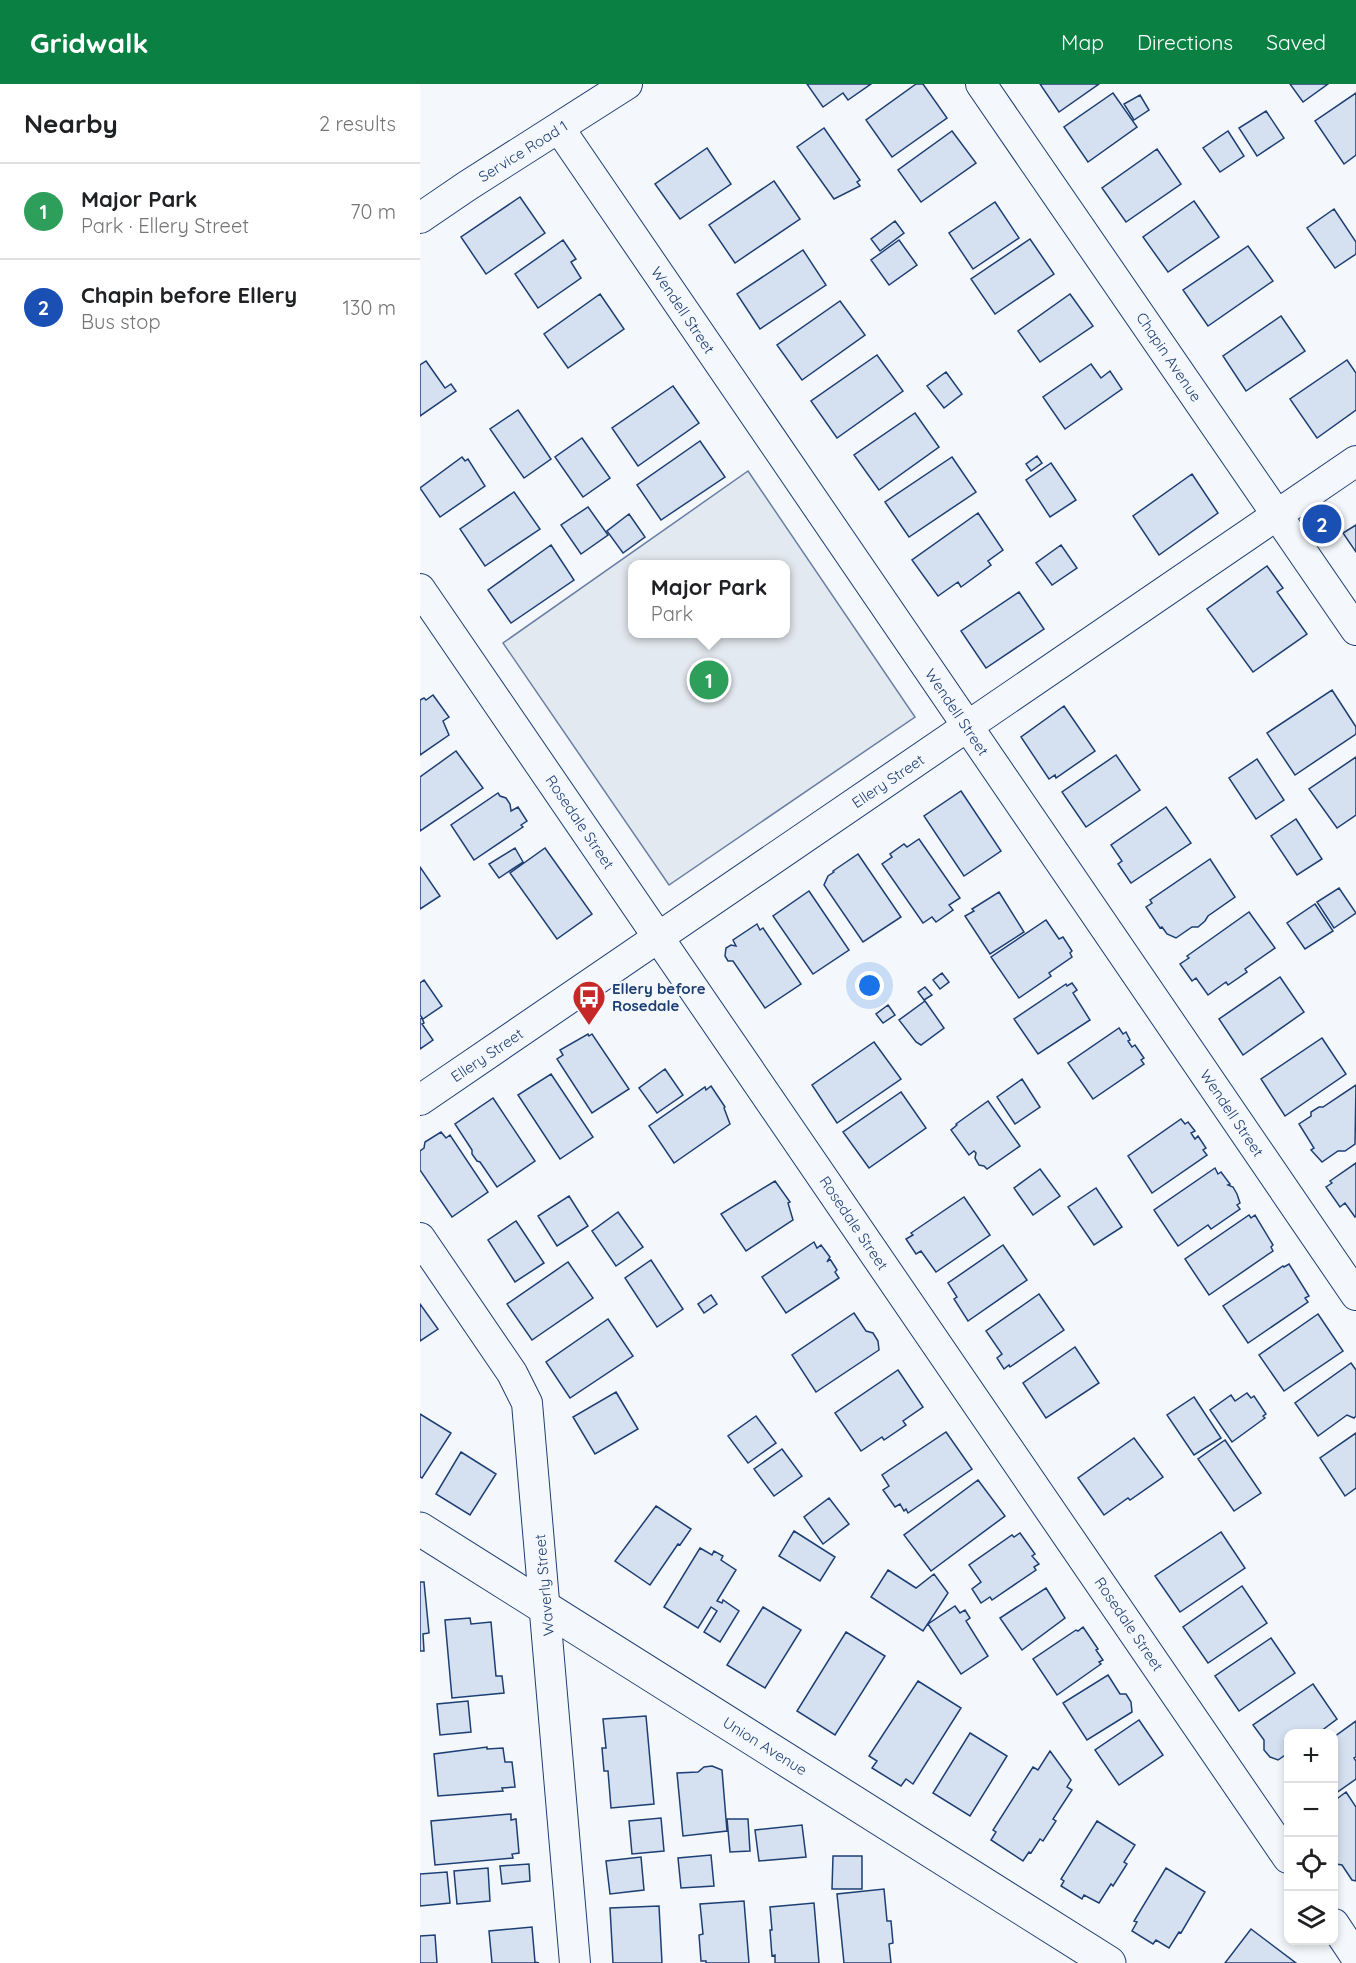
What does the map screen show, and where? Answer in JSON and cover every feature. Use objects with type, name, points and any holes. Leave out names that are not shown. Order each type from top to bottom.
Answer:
[{"type":"main road","name":"Union Avenue","points":[[420,1529],[1109,1963]]},
{"type":"street","name":"Service Road 1","points":[[420,218],[627,84]]},
{"type":"street","name":"Chapin Avenue","points":[[981,84],[1356,630]]},
{"type":"street","name":"Wendell Street","points":[[559,128],[1356,1295]]},
{"type":"street","name":"Ellery Street","points":[[420,1100],[1356,461]]},
{"type":"street","name":"Rosedale Street","points":[[420,589],[1284,1852]]},
{"type":"street","name":"Waverly Street","points":[[420,1238],[512,1373],[527,1403],[575,1963]]},
{"type":"street","points":[[1338,1930],[1356,1957]]},
{"type":"shaded area","points":[[748,471],[915,717],[669,885],[503,643]]},
{"type":"building","points":[[807,84],[871,84],[848,100],[843,93],[823,107]]},
{"type":"building","points":[[916,84],[923,84],[947,118],[892,157],[866,120]]},
{"type":"building","points":[[1040,84],[1099,84],[1059,112]]},
{"type":"building","points":[[1290,84],[1328,84],[1303,102]]},
{"type":"building","points":[[1113,93],[1137,127],[1088,162],[1064,127]]},
{"type":"building","points":[[1356,93],[1356,155],[1344,164],[1315,121]]},
{"type":"building","points":[[1140,95],[1149,110],[1134,120],[1124,104]]},
{"type":"building","points":[[1266,111],[1284,138],[1257,156],[1239,128]]},
{"type":"building","points":[[824,128],[860,180],[857,182],[860,186],[834,199],[797,147]]},
{"type":"building","points":[[952,131],[976,163],[921,202],[898,170]]},
{"type":"building","points":[[1228,131],[1244,156],[1220,172],[1203,148]]},
{"type":"building","points":[[707,148],[731,184],[680,219],[655,184]]},
{"type":"building","points":[[1157,149],[1181,184],[1126,222],[1102,188]]},
{"type":"building","points":[[774,181],[800,219],[735,263],[709,225]]},
{"type":"building","points":[[520,197],[545,233],[486,274],[461,237]]},
{"type":"building","points":[[1194,201],[1219,237],[1168,272],[1143,237]]},
{"type":"building","points":[[995,202],[1019,238],[973,269],[949,233]]},
{"type":"building","points":[[1334,209],[1356,242],[1356,254],[1335,268],[1307,228]]},
{"type":"building","points":[[895,221],[904,233],[880,251],[871,239]]},
{"type":"building","points":[[1030,239],[1054,274],[995,314],[971,279]]},
{"type":"building","points":[[563,240],[576,259],[571,262],[581,278],[538,308],[515,274]]},
{"type":"building","points":[[899,240],[917,265],[889,285],[871,260]]},
{"type":"building","points":[[1248,246],[1273,281],[1208,326],[1183,290]]},
{"type":"building","points":[[803,250],[826,285],[760,329],[737,294]]},
{"type":"building","points":[[600,294],[624,329],[568,368],[544,334]]},
{"type":"building","points":[[1070,294],[1093,326],[1040,362],[1018,331]]},
{"type":"building","points":[[840,301],[865,335],[802,380],[777,345]]},
{"type":"building","points":[[1281,316],[1305,351],[1246,391],[1223,356]]},
{"type":"building","points":[[877,355],[903,391],[837,438],[811,401]]},
{"type":"building","points":[[1347,360],[1356,373],[1356,410],[1317,438],[1290,399]]},
{"type":"building","points":[[426,361],[445,388],[451,384],[456,391],[420,416],[420,365]]},
{"type":"building","points":[[1091,364],[1101,378],[1110,371],[1122,389],[1065,429],[1043,397]]},
{"type":"building","points":[[946,372],[962,394],[944,408],[927,386]]},
{"type":"building","points":[[673,386],[699,423],[638,466],[612,428]]},
{"type":"building","points":[[518,410],[551,459],[524,478],[490,429]]},
{"type":"building","points":[[915,413],[939,447],[879,490],[854,455]]},
{"type":"building","points":[[582,438],[610,478],[583,497],[555,457]]},
{"type":"building","points":[[700,441],[725,477],[661,520],[637,485]]},
{"type":"building","points":[[1037,456],[1042,463],[1031,471],[1026,464]]},
{"type":"building","points":[[462,457],[465,461],[468,459],[485,486],[440,517],[420,488]]},
{"type":"building","points":[[952,457],[976,492],[909,537],[885,502]]},
{"type":"building","points":[[1051,463],[1076,500],[1050,517],[1026,480]]},
{"type":"building","points":[[1192,474],[1218,513],[1159,555],[1133,516]]},
{"type":"building","points":[[514,492],[540,529],[485,566],[460,529]]},
{"type":"building","points":[[588,507],[608,535],[581,554],[561,525]]},
{"type":"building","points":[[978,513],[1003,550],[988,561],[991,565],[961,587],[958,582],[938,596],[912,560]]},
{"type":"building","points":[[629,514],[645,537],[623,553],[607,531]]},
{"type":"building","points":[[1356,525],[1356,552],[1343,533]]},
{"type":"building","points":[[551,545],[574,580],[511,623],[488,590]]},
{"type":"building","points":[[1061,545],[1077,568],[1052,585],[1036,563]]},
{"type":"building","points":[[1267,566],[1283,588],[1277,592],[1307,634],[1253,672],[1207,609]]},
{"type":"building","points":[[1019,592],[1044,629],[986,668],[961,631]]},
{"type":"building","points":[[1332,690],[1356,727],[1356,734],[1295,775],[1267,733]]},
{"type":"building","points":[[433,695],[449,717],[443,721],[449,735],[420,755],[420,700],[424,698],[426,700]]},
{"type":"building","points":[[1064,706],[1095,751],[1056,778],[1055,775],[1049,779],[1021,737]]},
{"type":"building","points":[[456,751],[483,788],[420,831],[420,777]]},
{"type":"building","points":[[1116,755],[1140,790],[1086,827],[1062,792]]},
{"type":"building","points":[[1356,757],[1356,815],[1337,828],[1309,789]]},
{"type":"building","points":[[1257,759],[1284,800],[1256,819],[1229,778]]},
{"type":"building","points":[[961,791],[1001,851],[964,876],[924,816]]},
{"type":"building","points":[[498,793],[506,798],[511,811],[518,807],[527,821],[521,825],[523,827],[474,860],[451,825]]},
{"type":"building","points":[[1166,807],[1191,843],[1131,883],[1118,864],[1122,861],[1111,845]]},
{"type":"building","points":[[1296,819],[1322,859],[1297,875],[1271,836]]},
{"type":"building","points":[[919,839],[960,898],[949,905],[953,910],[936,922],[932,917],[923,923],[882,864],[892,857],[890,854],[904,844],[907,847]]},
{"type":"building","points":[[515,848],[523,862],[499,878],[489,864]]},
{"type":"building","points":[[545,848],[592,914],[557,939],[510,873]]},
{"type":"building","points":[[858,854],[901,917],[863,942],[824,885],[833,871]]},
{"type":"building","points":[[1210,859],[1235,897],[1208,916],[1198,927],[1192,927],[1176,938],[1167,934],[1162,927],[1160,928],[1146,907],[1152,903],[1150,900]]},
{"type":"building","points":[[420,867],[440,896],[420,909]]},
{"type":"building","points":[[1339,888],[1356,913],[1334,928],[1317,902]]},
{"type":"building","points":[[809,891],[849,950],[813,974],[773,916]]},
{"type":"building","points":[[999,892],[1024,932],[990,954],[965,916]]},
{"type":"building","points":[[1315,904],[1333,931],[1305,949],[1287,923]]},
{"type":"building","points":[[1249,912],[1275,948],[1245,969],[1247,972],[1228,985],[1226,982],[1208,995],[1196,978],[1192,981],[1180,964],[1189,958],[1187,956]]},
{"type":"building","points":[[1046,920],[1059,939],[1063,937],[1072,951],[1070,953],[1072,957],[1049,973],[1051,976],[1019,998],[991,957]]},
{"type":"building","points":[[757,924],[760,930],[763,928],[801,984],[765,1008],[733,961],[728,961],[725,956],[726,948],[731,945],[736,946],[733,940]]},
{"type":"building","points":[[942,973],[949,982],[940,989],[933,980]]},
{"type":"building","points":[[1280,977],[1304,1012],[1243,1055],[1219,1019]]},
{"type":"building","points":[[424,980],[442,1006],[423,1019],[420,1015],[420,983]]},
{"type":"building","points":[[1072,983],[1077,990],[1073,993],[1090,1020],[1038,1054],[1014,1019],[1066,984],[1067,986]]},
{"type":"building","points":[[925,987],[932,995],[924,1000],[918,992]]},
{"type":"building","points":[[925,1001],[944,1028],[921,1045],[899,1020]]},
{"type":"building","points":[[888,1005],[895,1015],[883,1023],[876,1014]]},
{"type":"building","points":[[422,1018],[424,1023],[422,1024],[433,1040],[420,1049],[420,1019]]},
{"type":"building","points":[[1119,1028],[1123,1034],[1126,1032],[1132,1047],[1135,1045],[1144,1058],[1141,1060],[1144,1064],[1093,1099],[1068,1063]]},
{"type":"building","points":[[588,1034],[589,1036],[592,1034],[629,1089],[592,1113],[557,1059],[563,1055],[560,1050]]},
{"type":"building","points":[[1322,1038],[1346,1074],[1285,1116],[1261,1079]]},
{"type":"building","points":[[874,1042],[901,1079],[837,1123],[812,1085]]},
{"type":"building","points":[[665,1069],[683,1095],[657,1113],[639,1088]]},
{"type":"building","points":[[551,1074],[593,1137],[560,1159],[518,1095]]},
{"type":"building","points":[[1022,1079],[1040,1107],[1015,1124],[997,1097]]},
{"type":"building","points":[[1356,1085],[1355,1144],[1345,1151],[1338,1151],[1322,1162],[1311,1150],[1314,1148],[1299,1124],[1311,1116],[1311,1112],[1323,1107]]},
{"type":"building","points":[[711,1086],[725,1107],[730,1124],[674,1163],[649,1126],[705,1087],[706,1090]]},
{"type":"building","points":[[901,1092],[926,1128],[869,1168],[843,1132]]},
{"type":"building","points":[[493,1098],[535,1161],[497,1187],[472,1154],[472,1150],[455,1124]]},
{"type":"building","points":[[988,1101],[1020,1146],[987,1169],[979,1165],[974,1151],[969,1155],[951,1130]]},
{"type":"building","points":[[1181,1119],[1185,1124],[1188,1122],[1195,1131],[1191,1133],[1195,1139],[1198,1136],[1206,1148],[1203,1150],[1207,1155],[1152,1193],[1128,1156]]},
{"type":"building","points":[[441,1132],[446,1138],[450,1135],[488,1192],[452,1217],[420,1170],[420,1151],[424,1148],[425,1142]]},
{"type":"building","points":[[1356,1163],[1355,1217],[1345,1203],[1340,1207],[1326,1187],[1332,1183],[1330,1181]]},
{"type":"building","points":[[1215,1168],[1218,1174],[1221,1172],[1230,1184],[1228,1185],[1233,1187],[1240,1203],[1237,1205],[1240,1209],[1211,1229],[1208,1225],[1178,1246],[1154,1210]]},
{"type":"building","points":[[1040,1169],[1060,1196],[1033,1215],[1014,1188]]},
{"type":"building","points":[[775,1181],[790,1202],[788,1203],[793,1220],[746,1251],[721,1214]]},
{"type":"building","points":[[1096,1188],[1122,1227],[1094,1245],[1068,1207]]},
{"type":"building","points":[[569,1196],[588,1226],[557,1246],[538,1216]]},
{"type":"building","points":[[964,1197],[990,1235],[936,1272],[921,1251],[916,1254],[906,1239],[913,1235],[911,1233]]},
{"type":"building","points":[[618,1212],[643,1247],[616,1266],[592,1231]]},
{"type":"building","points":[[1249,1215],[1251,1218],[1255,1215],[1273,1245],[1271,1247],[1273,1251],[1209,1295],[1185,1259]]},
{"type":"building","points":[[516,1221],[544,1263],[515,1282],[488,1240]]},
{"type":"building","points":[[814,1242],[817,1248],[821,1245],[830,1257],[827,1262],[830,1259],[839,1278],[786,1313],[762,1277]]},
{"type":"building","points":[[1003,1245],[1027,1280],[968,1321],[954,1299],[957,1297],[948,1283]]},
{"type":"building","points":[[651,1260],[683,1309],[657,1327],[625,1278]]},
{"type":"building","points":[[568,1262],[593,1298],[532,1340],[507,1304]]},
{"type":"building","points":[[1289,1264],[1309,1296],[1305,1298],[1308,1302],[1248,1343],[1223,1306]]},
{"type":"building","points":[[1039,1294],[1064,1330],[1004,1369],[997,1358],[1002,1354],[986,1331]]},
{"type":"building","points":[[711,1295],[717,1304],[704,1313],[698,1304]]},
{"type":"building","points":[[420,1304],[438,1329],[420,1341]]},
{"type":"building","points":[[854,1313],[866,1331],[873,1333],[878,1341],[879,1350],[816,1392],[792,1355]]},
{"type":"building","points":[[1318,1314],[1343,1351],[1284,1391],[1259,1355]]},
{"type":"building","points":[[608,1319],[633,1356],[570,1398],[546,1362]]},
{"type":"building","points":[[1075,1347],[1099,1383],[1046,1418],[1023,1383]]},
{"type":"building","points":[[1351,1363],[1356,1370],[1356,1416],[1354,1418],[1347,1415],[1318,1436],[1295,1403]]},
{"type":"building","points":[[898,1370],[923,1407],[903,1421],[906,1425],[884,1440],[882,1437],[861,1451],[835,1413]]},
{"type":"building","points":[[616,1392],[638,1429],[595,1454],[573,1417]]},
{"type":"building","points":[[1247,1393],[1251,1398],[1254,1396],[1266,1414],[1263,1416],[1265,1418],[1232,1442],[1210,1410],[1231,1395],[1235,1401]]},
{"type":"building","points":[[1194,1397],[1221,1438],[1194,1455],[1167,1415]]},
{"type":"building","points":[[420,1414],[451,1433],[422,1478],[420,1477]]},
{"type":"building","points":[[756,1416],[776,1443],[748,1463],[728,1436]]},
{"type":"building","points":[[946,1432],[972,1469],[908,1513],[900,1504],[895,1507],[883,1490],[889,1486],[882,1475]]},
{"type":"building","points":[[1356,1433],[1356,1488],[1345,1496],[1320,1458]]},
{"type":"building","points":[[1134,1438],[1163,1477],[1104,1515],[1078,1478]]},
{"type":"building","points":[[1225,1440],[1261,1493],[1234,1511],[1198,1459]]},
{"type":"building","points":[[782,1449],[802,1476],[774,1496],[754,1469]]},
{"type":"building","points":[[461,1452],[496,1474],[470,1515],[436,1494]]},
{"type":"building","points":[[978,1480],[1005,1516],[931,1571],[904,1535]]},
{"type":"building","points":[[829,1498],[849,1524],[823,1544],[804,1517]]},
{"type":"building","points":[[656,1506],[691,1529],[650,1585],[615,1561]]},
{"type":"building","points":[[794,1531],[835,1557],[820,1581],[779,1556]]},
{"type":"building","points":[[1221,1532],[1245,1568],[1180,1612],[1155,1576]]},
{"type":"building","points":[[1020,1533],[1035,1554],[1032,1556],[1039,1564],[1034,1567],[1036,1570],[992,1600],[990,1597],[981,1603],[972,1589],[981,1582],[969,1565],[1012,1535],[1014,1537]]},
{"type":"building","points":[[700,1548],[712,1555],[714,1551],[723,1556],[721,1560],[736,1570],[717,1601],[722,1603],[723,1600],[739,1611],[720,1642],[704,1632],[717,1611],[711,1607],[698,1628],[664,1607]]},
{"type":"building","points":[[888,1570],[916,1588],[934,1574],[948,1593],[923,1631],[871,1597]]},
{"type":"building","points":[[420,1582],[424,1582],[429,1633],[423,1634],[424,1651],[420,1651]]},
{"type":"building","points":[[1242,1586],[1267,1623],[1208,1663],[1183,1627]]},
{"type":"building","points":[[1046,1588],[1065,1618],[1022,1650],[1000,1618]]},
{"type":"building","points":[[955,1606],[960,1613],[965,1610],[970,1618],[966,1621],[988,1656],[961,1674],[928,1624]]},
{"type":"building","points":[[763,1607],[801,1630],[765,1688],[727,1665]]},
{"type":"building","points":[[470,1618],[471,1624],[491,1622],[496,1676],[502,1676],[504,1693],[452,1698],[445,1620]]},
{"type":"building","points":[[1083,1627],[1103,1660],[1099,1662],[1101,1664],[1057,1695],[1033,1659]]},
{"type":"building","points":[[846,1632],[885,1656],[835,1735],[797,1711]]},
{"type":"building","points":[[1271,1638],[1295,1673],[1239,1711],[1215,1676]]},
{"type":"building","points":[[1108,1675],[1120,1694],[1126,1694],[1131,1702],[1132,1712],[1087,1740],[1063,1703]]},
{"type":"building","points":[[918,1681],[961,1708],[913,1784],[906,1779],[901,1786],[872,1768],[877,1761],[869,1756]]},
{"type":"building","points":[[1313,1684],[1337,1719],[1324,1729],[1284,1729],[1284,1756],[1278,1760],[1270,1757],[1264,1750],[1264,1740],[1253,1725]]},
{"type":"building","points":[[468,1701],[471,1732],[440,1735],[437,1704]]},
{"type":"building","points":[[646,1716],[654,1804],[611,1808],[608,1771],[604,1771],[602,1748],[606,1748],[603,1719]]},
{"type":"building","points":[[1139,1720],[1163,1755],[1119,1785],[1095,1750]]},
{"type":"building","points":[[1356,1721],[1356,1757],[1354,1758],[1356,1779],[1338,1792],[1338,1783],[1338,1734]]},
{"type":"building","points":[[970,1733],[1007,1756],[970,1816],[933,1793]]},
{"type":"building","points":[[487,1747],[487,1749],[503,1748],[505,1762],[512,1762],[515,1787],[502,1788],[503,1791],[438,1796],[434,1754]]},
{"type":"building","points":[[1050,1751],[1071,1780],[1067,1787],[1072,1790],[1053,1819],[1056,1821],[1043,1841],[1040,1839],[1023,1861],[991,1840],[996,1832],[993,1830],[1033,1767],[1038,1770]]},
{"type":"building","points":[[712,1766],[722,1770],[727,1831],[683,1836],[677,1773],[698,1772],[704,1767]]},
{"type":"building","points":[[1346,1792],[1356,1807],[1356,1881],[1352,1880],[1342,1865],[1338,1864],[1338,1798]]},
{"type":"building","points":[[511,1814],[511,1820],[516,1819],[519,1853],[512,1854],[513,1858],[435,1865],[431,1821]]},
{"type":"building","points":[[661,1818],[664,1851],[632,1854],[629,1821]]},
{"type":"building","points":[[727,1819],[748,1819],[750,1851],[730,1852]]},
{"type":"building","points":[[1097,1821],[1135,1845],[1124,1862],[1127,1864],[1099,1903],[1084,1895],[1082,1899],[1061,1886],[1064,1881],[1061,1879]]},
{"type":"building","points":[[802,1825],[806,1857],[759,1861],[755,1830]]},
{"type":"building","points":[[711,1855],[714,1886],[681,1888],[678,1858]]},
{"type":"building","points":[[833,1856],[862,1856],[862,1889],[832,1889]]},
{"type":"building","points":[[641,1857],[644,1890],[610,1894],[606,1861]]},
{"type":"building","points":[[529,1864],[530,1881],[502,1884],[500,1866]]},
{"type":"building","points":[[488,1868],[490,1901],[457,1904],[454,1871]]},
{"type":"building","points":[[1166,1868],[1205,1892],[1181,1933],[1179,1932],[1169,1948],[1156,1940],[1153,1944],[1132,1931],[1137,1922],[1134,1921]]},
{"type":"building","points":[[447,1872],[450,1903],[420,1906],[420,1874]]},
{"type":"building","points":[[884,1889],[887,1921],[891,1921],[893,1943],[889,1944],[891,1963],[844,1963],[837,1894]]},
{"type":"building","points":[[744,1901],[749,1963],[701,1961],[699,1935],[703,1934],[700,1904]]},
{"type":"building","points":[[814,1903],[819,1963],[775,1963],[775,1955],[772,1956],[770,1907]]},
{"type":"building","points":[[659,1906],[662,1963],[613,1963],[610,1908]]},
{"type":"building","points":[[532,1927],[535,1962],[539,1963],[492,1963],[489,1931]]},
{"type":"building","points":[[1251,1929],[1296,1963],[1225,1963]]},
{"type":"building","points":[[435,1935],[437,1963],[420,1963],[420,1936]]},
{"type":"place","name":"Chapin before Ellery","points":[[1322,524]]},
{"type":"place","name":"Major Park","points":[[709,680]]},
{"type":"place","name":"Ellery before Rosedale","points":[[589,1026]]}]
